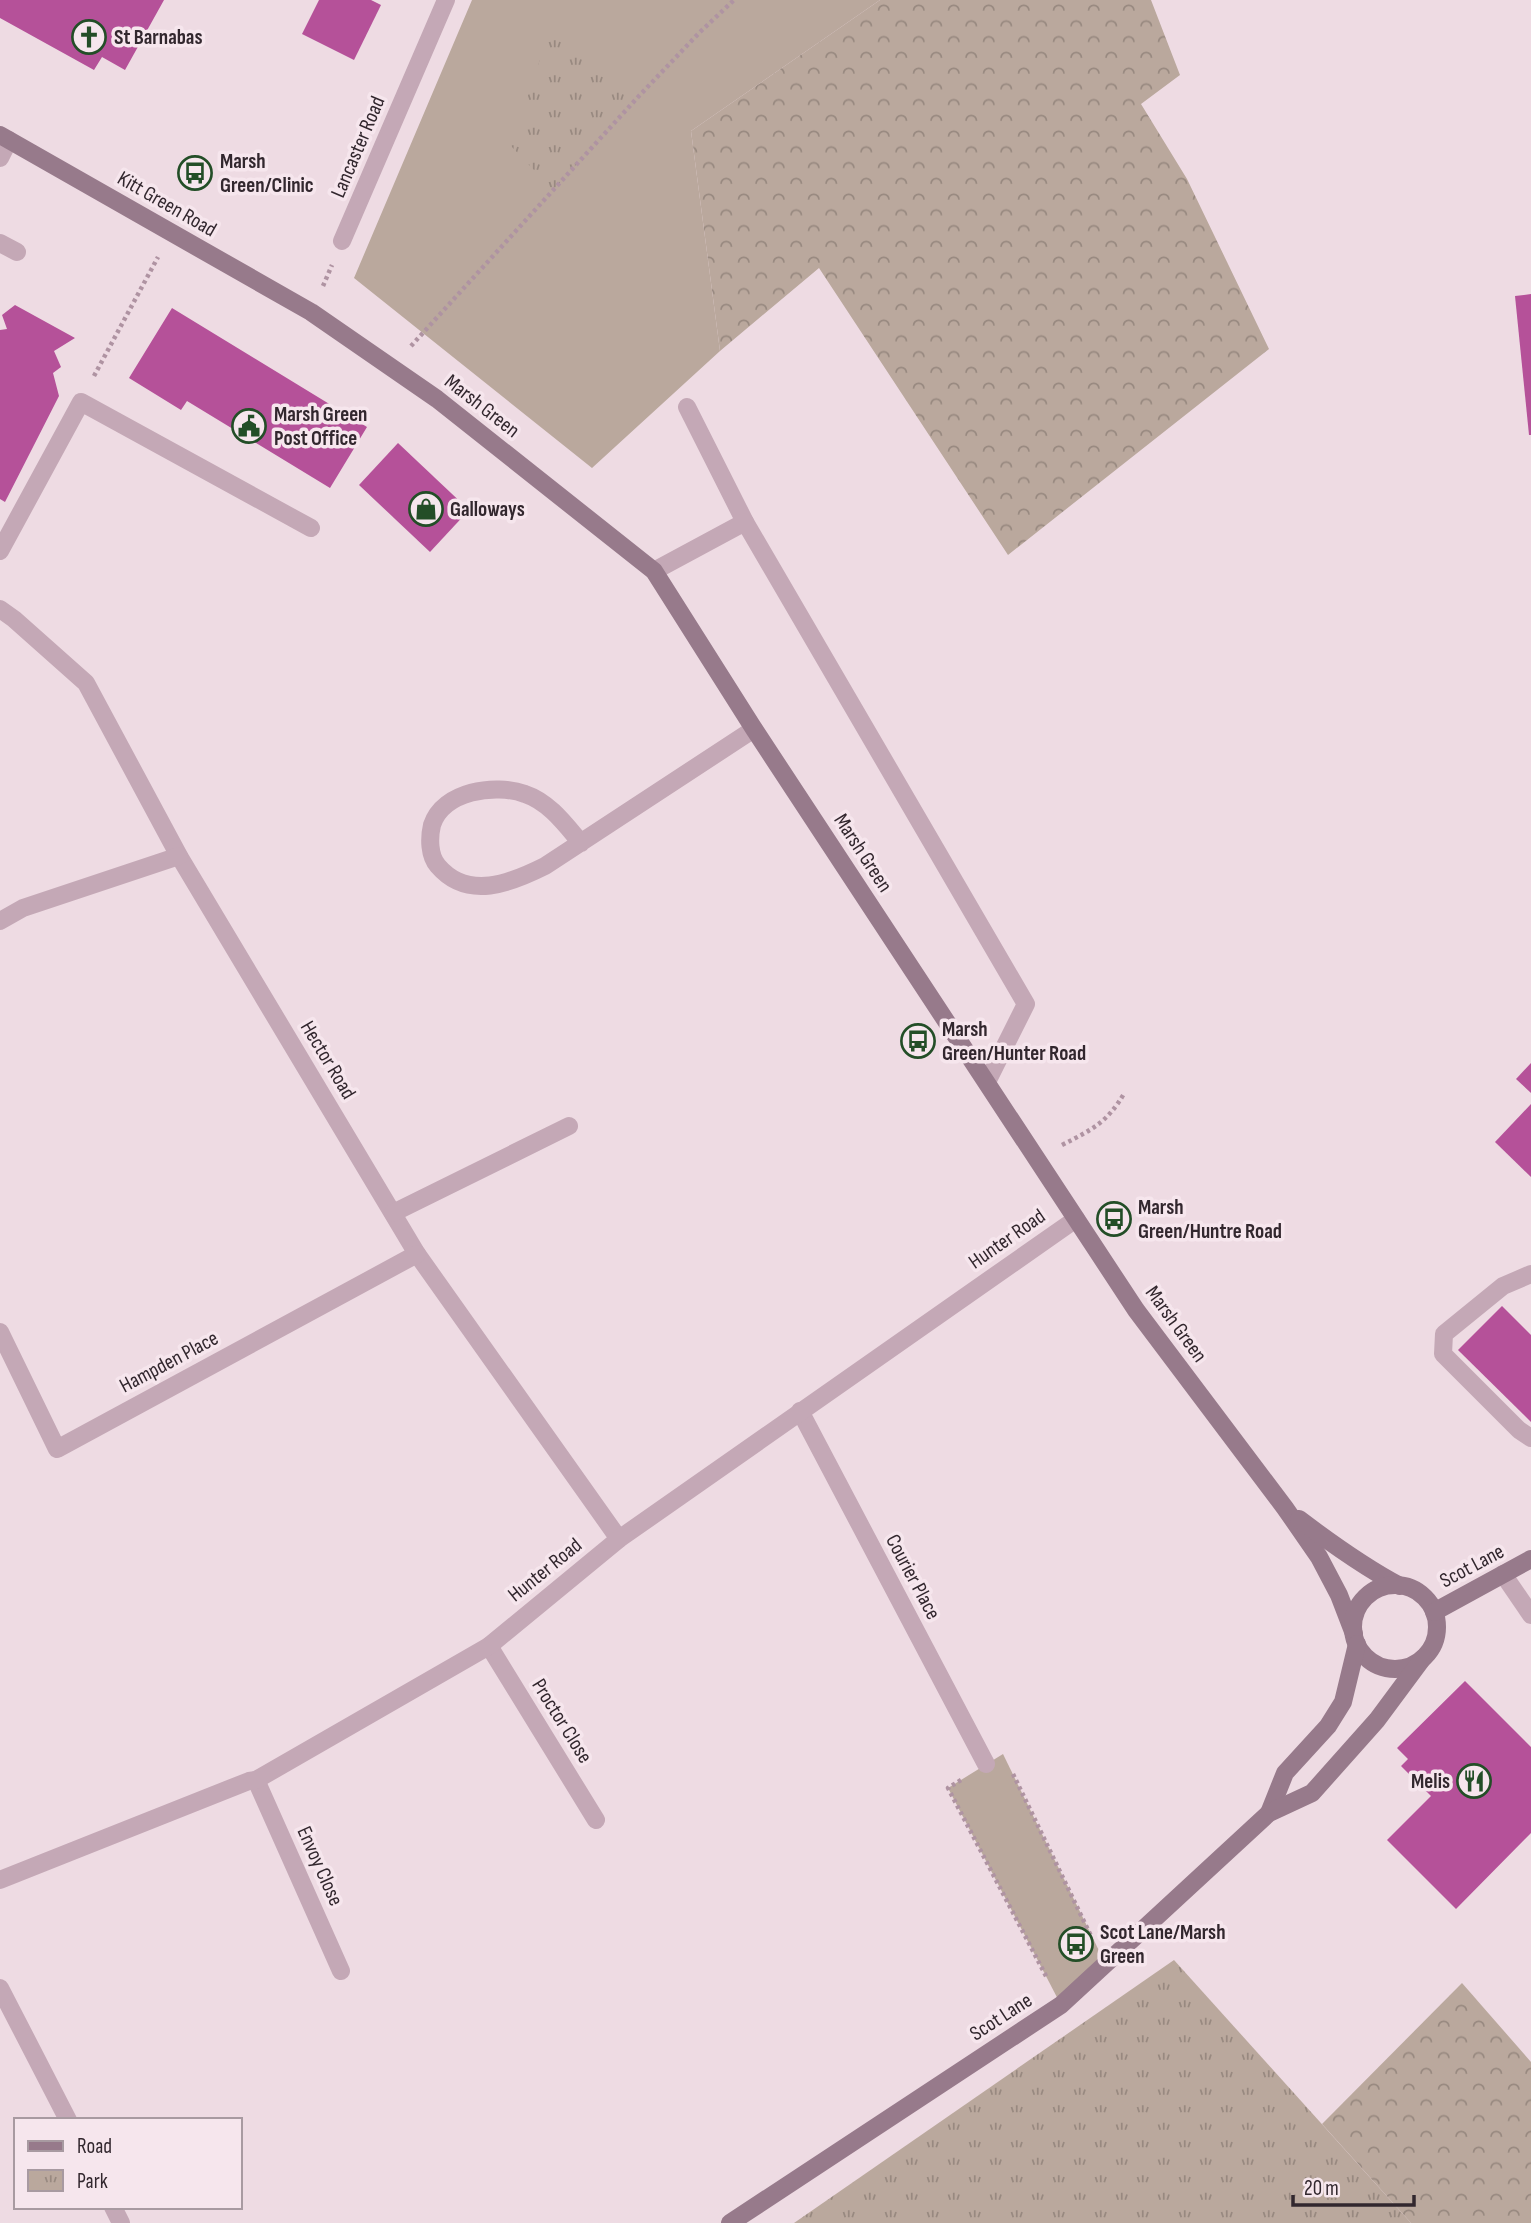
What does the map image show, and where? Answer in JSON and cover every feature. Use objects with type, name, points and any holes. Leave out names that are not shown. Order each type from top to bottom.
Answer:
[{"type":"street","name":"Lancaster Road","points":[[342,241],[446,0]]},
{"type":"street","points":[[0,158],[5,137]]},
{"type":"street","name":"Kitt Green Road","points":[[5,137],[312,312]]},
{"type":"street","points":[[0,243],[17,252]]},
{"type":"street","name":"Marsh Green","points":[[312,312],[437,399],[654,571],[754,729],[1136,1310],[1285,1508],[1319,1558],[1339,1595],[1355,1639]]},
{"type":"street","points":[[0,551],[81,402],[311,528]]},
{"type":"street","points":[[687,407],[745,522],[1026,1004],[987,1082]]},
{"type":"street","points":[[654,571],[745,522]]},
{"type":"street","name":"Hector Road","points":[[0,609],[86,683],[180,856],[417,1254],[619,1539]]},
{"type":"street","points":[[580,843],[546,805],[525,794],[500,789],[476,791],[458,797],[441,810],[433,825],[430,844],[434,861],[448,877],[467,885],[493,886],[516,880],[545,866],[754,729]]},
{"type":"street","points":[[0,921],[23,908],[180,856]]},
{"type":"street","points":[[393,1213],[569,1126]]},
{"type":"street","name":"Hunter Road","points":[[0,1880],[256,1780],[489,1646],[619,1539],[1076,1219]]},
{"type":"street","name":"Hampden Place","points":[[0,1332],[57,1449],[417,1254]]},
{"type":"street","points":[[1531,1274],[1503,1286],[1444,1334],[1443,1354],[1518,1430],[1531,1438]]},
{"type":"street","name":"Courier Place","points":[[800,1411],[986,1764]]},
{"type":"street","name":"Marsh Green","points":[[1285,1508],[1337,1548],[1400,1586]]},
{"type":"street","name":"Scot Lane","points":[[1434,1612],[1531,1559]]},
{"type":"street","points":[[1503,1574],[1531,1615]]},
{"type":"street","points":[[1400,1586],[1419,1593],[1428,1601],[1434,1612],[1436,1636],[1432,1647],[1423,1658],[1411,1666],[1390,1669],[1370,1661],[1355,1639],[1355,1613],[1369,1594],[1379,1588],[1400,1586]]},
{"type":"street","name":"Scot Lane","points":[[1269,1813],[1285,1773],[1328,1726],[1343,1702],[1355,1639]]},
{"type":"street","name":"Proctor Close","points":[[489,1646],[596,1820]]},
{"type":"street","name":"Scot Lane","points":[[730,2223],[1061,2005],[1269,1813],[1312,1793],[1377,1720],[1423,1658]]},
{"type":"street","name":"Envoy Close","points":[[256,1780],[341,1971]]},
{"type":"street","points":[[0,1988],[67,2118]]},
{"type":"path","points":[[391,368],[638,97],[734,0]]},
{"type":"path","points":[[81,402],[171,232]]},
{"type":"path","points":[[312,312],[342,241]]},
{"type":"path","points":[[1037,1159],[1093,1129],[1113,1112],[1125,1092]]},
{"type":"path","points":[[1061,2005],[948,1787],[1003,1754],[1106,1965]]},
{"type":"green space","points":[[472,0],[880,0],[691,131],[720,351],[592,468],[354,278]]},
{"type":"green space","points":[[880,0],[1151,0],[1180,75],[1141,104],[1187,179],[1269,349],[1008,555],[819,268],[720,351],[691,131]]},
{"type":"green space","points":[[550,30],[638,97],[553,190],[511,146]]},
{"type":"green space","points":[[1003,1754],[1106,1965],[1061,2005],[948,1788]]},
{"type":"green space","points":[[1174,1960],[1411,2223],[794,2223]]},
{"type":"green space","points":[[1462,1983],[1531,2062],[1531,2223],[1411,2223],[1322,2124]]},
{"type":"building","name":"St Barnabas","points":[[0,0],[164,0],[125,70],[102,57],[94,70],[0,18]]},
{"type":"building","points":[[319,0],[371,0],[381,5],[354,60],[302,34]]},
{"type":"building","points":[[1531,294],[1531,435],[1529,435],[1515,296]]},
{"type":"building","points":[[15,305],[75,338],[54,351],[61,367],[53,373],[59,396],[5,502],[0,499],[0,330],[7,329],[2,315]]},
{"type":"building","points":[[172,308],[367,427],[330,488],[187,401],[181,410],[129,378]]},
{"type":"building","points":[[398,443],[469,510],[430,552],[359,485]]},
{"type":"building","points":[[1531,1063],[1531,1093],[1516,1079]]},
{"type":"building","points":[[1531,1104],[1531,1177],[1495,1142]]},
{"type":"building","points":[[1502,1306],[1531,1335],[1531,1422],[1458,1350]]},
{"type":"building","name":"Melis","points":[[1465,1681],[1531,1747],[1531,1833],[1456,1909],[1387,1840],[1431,1796],[1401,1766],[1408,1759],[1397,1748]]},
{"type":"place","name":"St Barnabas","points":[[89,37]]},
{"type":"place","name":"Marsh Green/Clinic","points":[[195,173]]},
{"type":"place","name":"Marsh Green Post Office","points":[[249,426]]},
{"type":"place","name":"Galloways","points":[[426,509]]},
{"type":"place","name":"Marsh Green/Hunter Road","points":[[918,1041]]},
{"type":"place","name":"Marsh Green/Huntre Road","points":[[1114,1219]]},
{"type":"place","name":"Melis","points":[[1474,1781]]},
{"type":"place","name":"Scot Lane/Marsh Green","points":[[1076,1944]]}]
